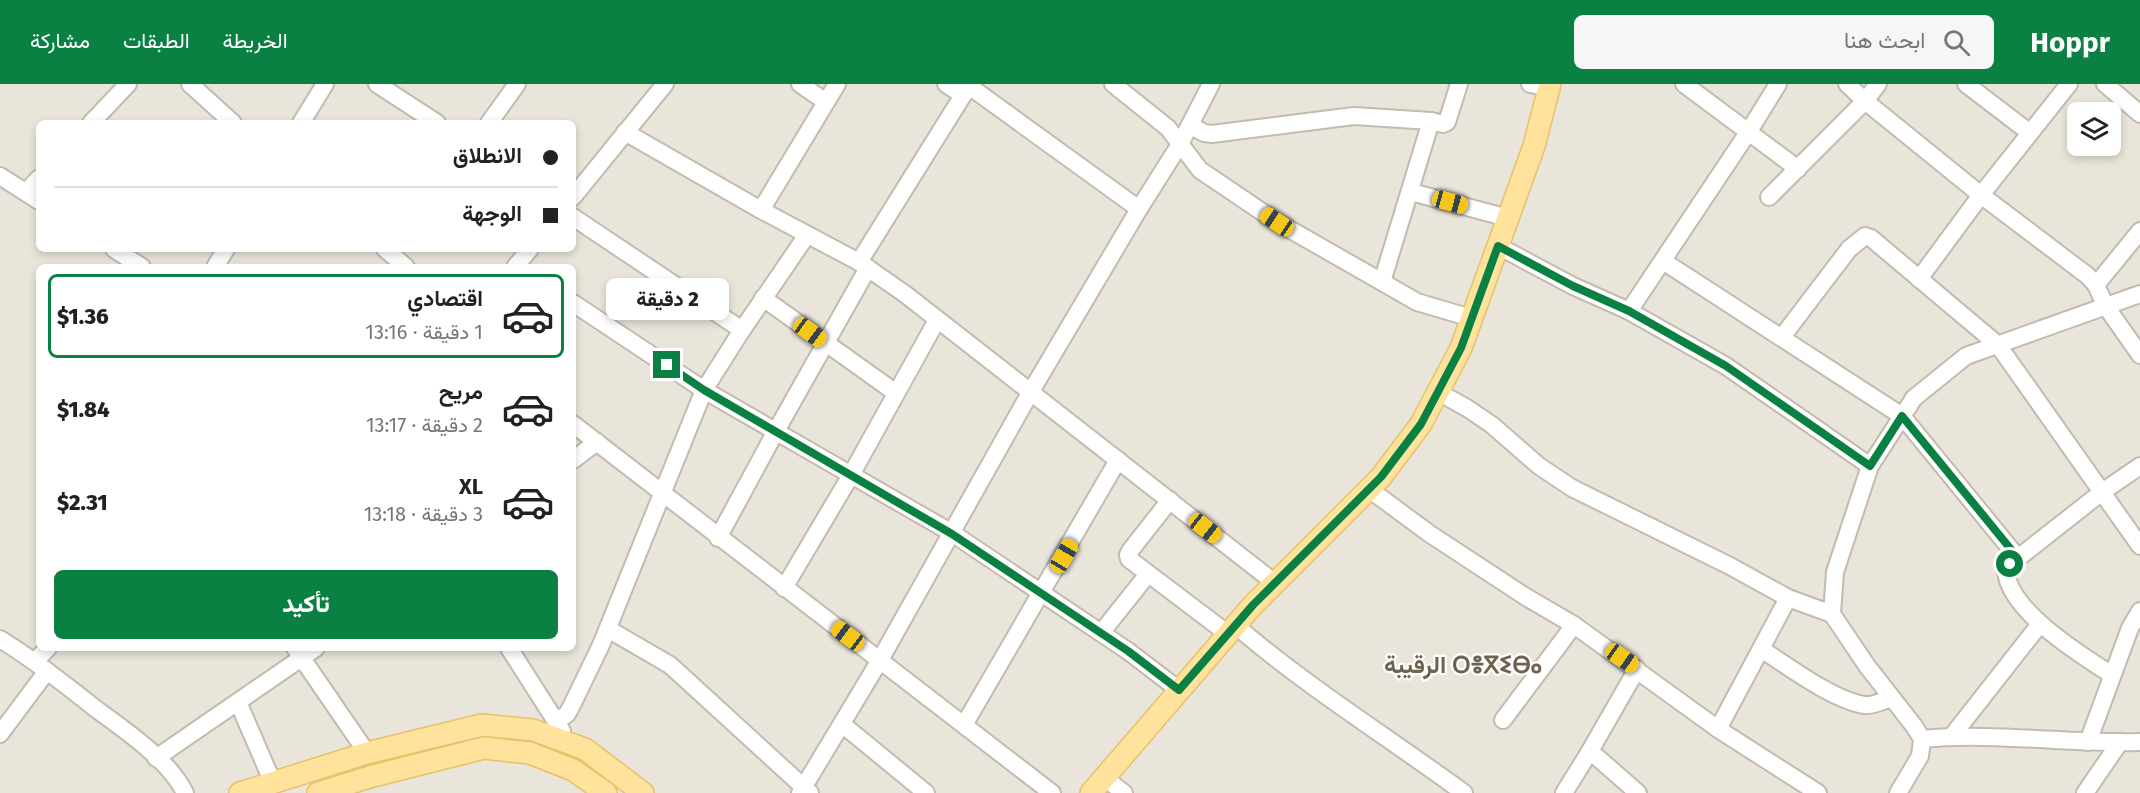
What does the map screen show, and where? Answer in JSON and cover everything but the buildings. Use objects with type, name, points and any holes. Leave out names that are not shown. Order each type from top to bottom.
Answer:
[{"type":"main road","points":[[1098,785],[1232,629],[1381,477],[1421,424],[1461,348],[1534,146],[1543,85]]},
{"type":"main road","points":[[240,793],[367,753],[482,725],[533,730],[585,749],[643,793]]},
{"type":"main road","points":[[318,793],[373,776],[484,748],[530,753],[573,770],[606,793]]},
{"type":"street","points":[[94,120],[128,84]]},
{"type":"street","points":[[190,84],[230,120]]},
{"type":"street","points":[[303,120],[325,84]]},
{"type":"street","points":[[377,84],[432,120]]},
{"type":"street","points":[[491,120],[517,84]]},
{"type":"street","points":[[800,84],[826,102]]},
{"type":"street","points":[[761,210],[837,84]]},
{"type":"street","points":[[946,84],[967,88],[1139,209]]},
{"type":"street","points":[[1113,84],[1168,128],[1200,170],[1277,222],[1417,302],[1472,318]]},
{"type":"street","points":[[608,629],[670,665],[804,791],[1030,393],[1180,144],[1211,84]]},
{"type":"street","points":[[1190,125],[1204,133],[1212,134],[1354,116],[1443,124],[1447,122],[1459,84]]},
{"type":"street","points":[[1684,84],[1798,169]]},
{"type":"street","points":[[1629,311],[1778,84]]},
{"type":"street","points":[[1847,84],[1981,195],[2088,276],[2140,355]]},
{"type":"street","points":[[1768,197],[1866,101],[1878,84]]},
{"type":"street","points":[[1966,84],[2030,133]]},
{"type":"street","points":[[1919,279],[1981,195],[2069,84]]},
{"type":"street","points":[[2104,84],[2140,114]]},
{"type":"street","points":[[576,192],[626,132],[657,87]]},
{"type":"street","points":[[718,538],[825,343],[863,265],[967,88]]},
{"type":"street","points":[[1382,282],[1431,122]]},
{"type":"street","points":[[626,132],[761,210],[863,265],[938,320],[1275,583]]},
{"type":"street","points":[[0,176],[32,196]]},
{"type":"street","points":[[1411,192],[1508,218]]},
{"type":"street","points":[[576,219],[742,330]]},
{"type":"street","points":[[2096,285],[2140,231]]},
{"type":"street","points":[[556,722],[567,714],[571,707],[608,629],[704,390],[807,235]]},
{"type":"street","points":[[1782,337],[1849,249],[1865,236],[1871,238],[1998,345],[2140,546]]},
{"type":"street","points":[[1498,246],[1573,286],[1629,311],[1726,366],[1870,466]]},
{"type":"street","points":[[119,252],[137,264]]},
{"type":"street","points":[[389,252],[403,264]]},
{"type":"street","points":[[519,264],[528,252]]},
{"type":"street","points":[[1663,261],[1902,416],[2018,558]]},
{"type":"street","points":[[1832,614],[1835,572],[1870,466],[1914,398],[1966,356],[2140,294]]},
{"type":"street","points":[[763,298],[896,393]]},
{"type":"street","points":[[576,305],[704,390],[952,534],[1128,651],[1179,690]]},
{"type":"street","points":[[784,588],[938,320]]},
{"type":"street","points":[[1438,392],[1484,420],[1539,466],[1572,488],[1730,566],[1788,598],[1832,614],[1867,666],[1922,739],[1920,756],[1898,793]]},
{"type":"street","points":[[576,426],[718,538],[1052,793]]},
{"type":"street","points":[[576,458],[597,442]]},
{"type":"street","points":[[964,725],[1118,460]]},
{"type":"street","points":[[2112,675],[2070,648],[2040,624],[2019,599],[2006,578],[2006,571],[2018,558],[2102,492],[2140,466]]},
{"type":"street","points":[[1369,489],[1492,576],[1574,625],[1718,729],[1818,793]]},
{"type":"street","points":[[1170,500],[1128,555],[1129,560],[1255,643],[1375,732],[1464,793]]},
{"type":"street","points":[[1101,633],[1148,574]]},
{"type":"street","points":[[1718,729],[1788,598]]},
{"type":"street","points":[[2088,742],[2130,628],[2140,611]]},
{"type":"street","points":[[1952,736],[2040,624]]},
{"type":"street","points":[[1503,720],[1574,625]]},
{"type":"street","points":[[0,639],[41,666],[136,740],[178,779],[185,793]]},
{"type":"street","points":[[1761,649],[1849,701],[1867,706],[1892,698]]},
{"type":"street","points":[[0,734],[41,666],[47,651]]},
{"type":"street","points":[[511,651],[570,744]]},
{"type":"street","points":[[156,758],[238,702],[298,653],[367,753]]},
{"type":"street","points":[[1564,793],[1637,669]]},
{"type":"street","points":[[238,702],[273,783]]},
{"type":"street","points":[[842,724],[926,793]]},
{"type":"street","points":[[1922,739],[1952,736],[2140,742]]},
{"type":"street","points":[[2085,793],[2120,742]]},
{"type":"street","points":[[1590,751],[1638,793]]},
{"type":"street","points":[[1098,785],[1125,793]]},
{"type":"shaded area","points":[[0,84],[2140,84],[2140,793],[0,793]]},
{"type":"district","name":"الرقيبة ⵔⴻⴳⵉⴱⴰ","points":[[1463,665]]},
{"type":"route","points":[[667,365],[704,390],[952,534],[1128,651],[1179,690],[1253,605],[1381,477],[1421,424],[1461,348],[1498,246],[1573,286],[1629,311],[1726,366],[1870,466],[1902,416],[2018,558],[2010,564]]}]
